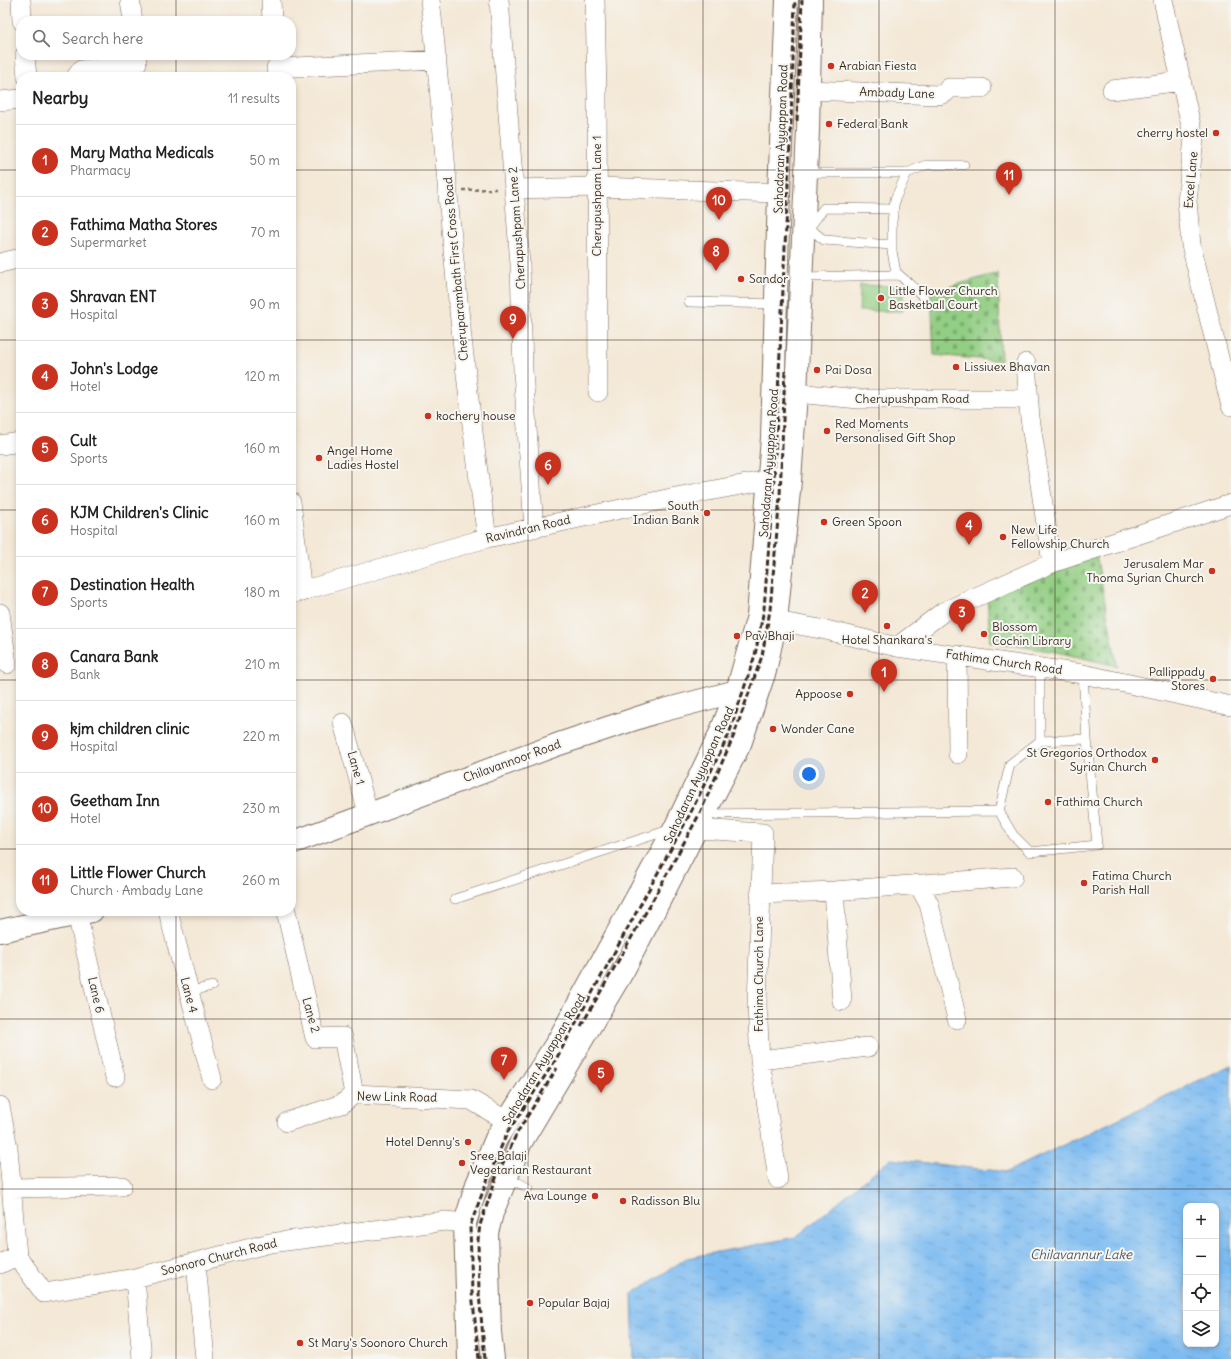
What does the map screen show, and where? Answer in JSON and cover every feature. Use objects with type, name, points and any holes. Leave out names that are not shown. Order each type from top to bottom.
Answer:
[{"type":"main road","name":"Sahodaran Ayyappan Road","points":[[493,1359],[490,1332],[487,1233],[492,1214],[504,1183],[521,1142],[624,969],[701,821],[740,744],[765,671],[768,480],[772,438],[779,193],[787,0]]},
{"type":"main road","name":"Sahodaran Ayyappan Road","points":[[469,1359],[465,1223],[477,1184],[496,1139],[558,1041],[675,828],[720,734],[767,619],[790,481],[806,228],[806,173],[811,0]]},
{"type":"main road","name":"Chilavannoor Road","points":[[296,841],[368,813],[559,744],[653,713],[737,690]]},
{"type":"main road","points":[[0,931],[66,916]]},
{"type":"street","points":[[21,0],[22,16]]},
{"type":"street","points":[[130,0],[132,16]]},
{"type":"street","points":[[270,0],[272,16]]},
{"type":"street","name":"Cheruparambath First Cross Road","points":[[430,0],[438,60],[448,190],[471,426],[487,538]]},
{"type":"street","name":"Cherupushpam Lane 2","points":[[499,0],[520,264],[523,371],[534,528]]},
{"type":"street","name":"Cherupushpam Lane 1","points":[[595,0],[597,94],[598,392]]},
{"type":"street","name":"Excel Lane","points":[[1162,0],[1182,81],[1194,139],[1187,201],[1191,244],[1231,406]]},
{"type":"street","points":[[25,60],[27,72]]},
{"type":"street","points":[[80,72],[81,70],[137,63],[137,60]]},
{"type":"street","points":[[275,67],[438,60]]},
{"type":"street","points":[[1112,90],[1182,81]]},
{"type":"street","name":"Ambady Lane","points":[[808,90],[939,95],[945,93],[949,88],[982,88]]},
{"type":"street","points":[[0,101],[16,99]]},
{"type":"street","points":[[515,189],[597,187],[779,193]]},
{"type":"street","points":[[0,263],[16,259]]},
{"type":"street","points":[[1026,363],[1029,399],[1052,563]]},
{"type":"street","name":"Cherupushpam Road","points":[[796,393],[859,399],[1029,399]]},
{"type":"street","points":[[0,444],[16,442]]},
{"type":"street","name":"Ravindran Road","points":[[296,593],[487,538],[676,497],[768,480]]},
{"type":"street","points":[[897,647],[943,612],[1052,563],[1231,504]]},
{"type":"street","points":[[0,613],[9,664]]},
{"type":"street","name":"Fathima Church Road","points":[[767,619],[826,630],[897,647],[1084,674],[1231,706]]},
{"type":"street","points":[[957,655],[958,754]]},
{"type":"street","name":"Lane 1","points":[[343,723],[368,813]]},
{"type":"street","name":"Fathima Church Lane","points":[[701,821],[763,833],[757,1005],[760,1060],[778,1179]]},
{"type":"street","points":[[760,894],[834,891],[1013,877]]},
{"type":"street","points":[[918,884],[928,904],[957,1018]]},
{"type":"street","points":[[834,891],[842,1001]]},
{"type":"street","name":"Lane 6","points":[[85,916],[115,1077]]},
{"type":"street","name":"Lane 4","points":[[169,916],[212,1079]]},
{"type":"street","name":"Lane 2","points":[[287,916],[315,1038],[343,1037],[354,1094]]},
{"type":"street","points":[[760,1060],[868,1047]]},
{"type":"street","name":"New Link Road","points":[[288,1122],[342,1104],[354,1094],[471,1100],[507,1121]]},
{"type":"street","points":[[0,1106],[4,1149],[11,1188],[17,1256],[0,1264]]},
{"type":"street","points":[[11,1188],[122,1186]]},
{"type":"street","name":"Soonoro Church Road","points":[[17,1256],[44,1293],[135,1278],[270,1243],[445,1221],[465,1223]]},
{"type":"street","points":[[196,1263],[205,1359]]},
{"type":"street","points":[[135,1278],[142,1359]]},
{"type":"lane","points":[[806,173],[907,173],[926,165],[964,165]]},
{"type":"lane","points":[[907,173],[895,199],[893,209],[892,244],[896,272],[924,297]]},
{"type":"lane","points":[[892,244],[824,240],[806,228],[824,208],[893,209]]},
{"type":"lane","points":[[802,277],[898,275]]},
{"type":"lane","points":[[689,302],[776,304]]},
{"type":"lane","points":[[1040,667],[1040,741]]},
{"type":"lane","points":[[1084,674],[1087,740],[1097,845],[1030,852],[1014,835],[999,811],[1010,764],[1040,741],[1087,740]]},
{"type":"lane","points":[[701,821],[999,811]]},
{"type":"lane","points":[[455,899],[675,828]]},
{"type":"lane","points":[[188,992],[212,986]]},
{"type":"lane","points":[[504,1183],[519,1183],[528,1188]]},
{"type":"path","points":[[448,190],[515,189]]},
{"type":"green space","points":[[998,273],[1001,361],[934,355],[931,292]]},
{"type":"green space","name":"Little Flower Church Basketball Court","points":[[860,285],[903,286],[903,311],[859,311]]},
{"type":"green space","points":[[1096,554],[1117,666],[1057,652],[990,642],[987,597]]},
{"type":"water","name":"Chilavannur Lake","points":[[1231,1065],[1231,1359],[634,1359],[632,1294],[687,1258],[796,1237],[890,1159],[1007,1172]]},
{"type":"railway","points":[[479,1359],[472,1292],[470,1226],[488,1178],[507,1133],[555,1061],[690,814],[729,734],[755,655],[764,609],[774,478],[791,121],[795,0]]},
{"type":"railway","points":[[797,121],[802,0]]},
{"type":"railway","points":[[581,1026],[650,905],[700,813],[734,735],[762,656],[770,610],[780,496],[785,370]]},
{"type":"railway","points":[[485,1359],[479,1294],[478,1240],[480,1225],[496,1178],[517,1133],[557,1068]]},
{"type":"place","name":"Arabian Fiesta","points":[[831,66]]},
{"type":"place","name":"Federal Bank","points":[[829,124]]},
{"type":"place","name":"cherry hostel","points":[[1216,133]]},
{"type":"place","name":"Little Flower Church","points":[[1009,195]]},
{"type":"place","name":"Geetham Inn","points":[[719,220]]},
{"type":"place","name":"Canara Bank","points":[[716,271]]},
{"type":"place","name":"Sandor","points":[[741,279]]},
{"type":"place","name":"Little Flower Church Basketball Court","points":[[881,298]]},
{"type":"place","name":"kjm children clinic","points":[[513,339]]},
{"type":"place","name":"Lissiuex Bhavan","points":[[956,367]]},
{"type":"place","name":"Pai Dosa","points":[[817,370]]},
{"type":"place","name":"kochery house","points":[[428,416]]},
{"type":"place","name":"Red Moments Personalised Gift Shop","points":[[827,431]]},
{"type":"place","name":"Angel Home Ladies Hostel","points":[[319,458]]},
{"type":"place","name":"KJM Children's Clinic","points":[[548,485]]},
{"type":"place","name":"South Indian Bank","points":[[707,513]]},
{"type":"place","name":"Green Spoon","points":[[824,522]]},
{"type":"place","name":"New Life Fellowship Church","points":[[1003,537]]},
{"type":"place","name":"John's Lodge","points":[[969,545]]},
{"type":"place","name":"Jerusalem Mar Thoma Syrian Church","points":[[1212,571]]},
{"type":"place","name":"Fathima Matha Stores","points":[[865,613]]},
{"type":"place","name":"Hotel Shankara's","points":[[887,626]]},
{"type":"place","name":"Shravan ENT","points":[[962,632]]},
{"type":"place","name":"Blossom Cochin Library","points":[[984,634]]},
{"type":"place","name":"Pav Bhaji","points":[[737,636]]},
{"type":"place","name":"Pallippady Stores","points":[[1213,679]]},
{"type":"place","name":"Mary Matha Medicals","points":[[884,692]]},
{"type":"place","name":"Appoose","points":[[850,694]]},
{"type":"place","name":"Wonder Cane","points":[[773,729]]},
{"type":"place","name":"St Gregorios Orthodox Syrian Church","points":[[1155,760]]},
{"type":"place","name":"Fathima Church","points":[[1048,802]]},
{"type":"place","name":"Fatima Church Parish Hall","points":[[1084,883]]},
{"type":"place","name":"Destination Health","points":[[504,1080]]},
{"type":"place","name":"Cult","points":[[601,1093]]},
{"type":"place","name":"Hotel Denny's","points":[[468,1142]]},
{"type":"place","name":"Sree Balaji Vegetarian Restaurant","points":[[462,1163]]},
{"type":"place","name":"Ava Lounge","points":[[595,1196]]},
{"type":"place","name":"Radisson Blu","points":[[623,1201]]},
{"type":"place","name":"Popular Bajaj","points":[[530,1303]]},
{"type":"place","name":"St Mary's Soonoro Church","points":[[300,1343]]}]
